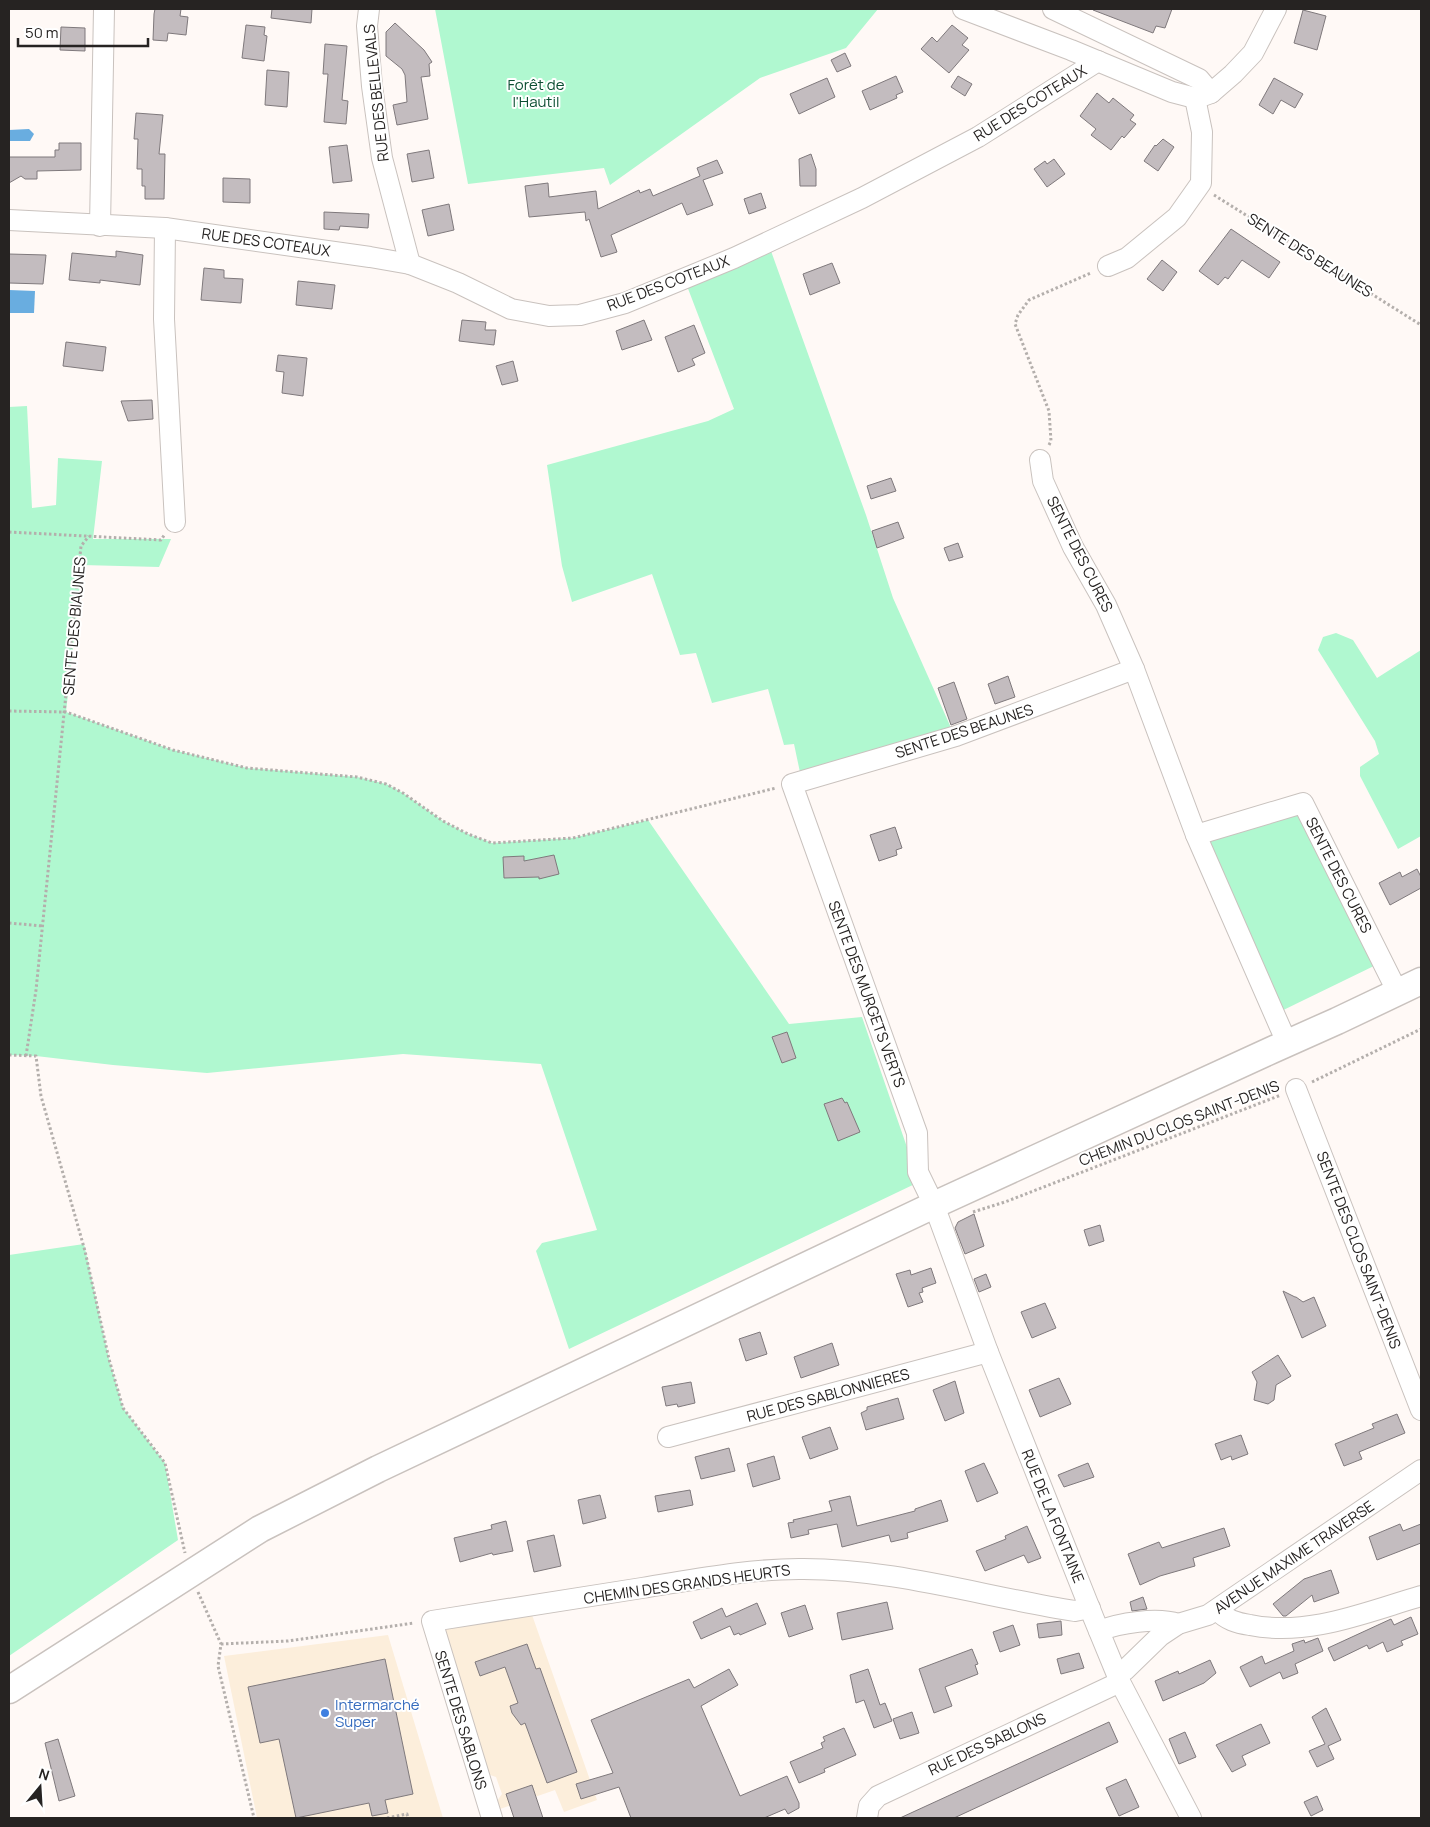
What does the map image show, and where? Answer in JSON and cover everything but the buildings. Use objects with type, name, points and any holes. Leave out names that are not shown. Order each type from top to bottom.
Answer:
[{"type":"main road","points":[[9,1690],[260,1530],[378,1469],[936,1215],[1287,1043],[1421,981]]},
{"type":"main road","points":[[9,1704],[106,1628]]},
{"type":"street","points":[[100,226],[104,9]]},
{"type":"street","name":"RUE DES BELLEVALS","points":[[369,9],[367,26],[382,158],[410,264]]},
{"type":"street","points":[[963,9],[1098,62]]},
{"type":"street","points":[[1052,9],[1199,79],[1203,96],[1201,183],[1177,217],[1127,258],[1108,266]]},
{"type":"street","points":[[1203,96],[1233,74],[1253,53],[1276,9]]},
{"type":"street","points":[[1071,50],[1073,18]]},
{"type":"street","name":"RUE DES COTEAUX","points":[[9,220],[165,228],[410,264],[458,283],[511,309],[549,316],[580,315],[625,302],[734,258],[862,198],[978,137],[1098,62],[1172,92],[1203,96]]},
{"type":"street","points":[[165,228],[164,319],[174,522]]},
{"type":"street","name":"SENTE DES CURES","points":[[1040,460],[1043,481],[1073,547],[1106,605],[1134,669],[1196,835],[1287,1043]]},
{"type":"street","name":"SENTE DES BEAUNES","points":[[792,784],[956,736],[1134,669]]},
{"type":"street","name":"SENTE DES MURGETS VERTS","points":[[792,784],[917,1133],[918,1172],[936,1215]]},
{"type":"street","name":"SENTE DES CURES","points":[[1196,835],[1303,803],[1398,993]]},
{"type":"street","name":"SENTE DES CLOS SAINT-DENIS","points":[[1296,1089],[1421,1410]]},
{"type":"street","name":"RUE DE LA FONTAINE","points":[[936,1215],[988,1352],[1118,1678],[1191,1818]]},
{"type":"street","name":"RUE DES SABLONNIERES","points":[[668,1437],[988,1352]]},
{"type":"street","name":"AVENUE MAXIME TRAVERSE","points":[[1118,1678],[1160,1636],[1178,1624],[1200,1618],[1217,1610],[1421,1470]]},
{"type":"street","name":"CHEMIN DES GRANDS HEURTS","points":[[432,1621],[679,1582],[761,1571],[799,1569],[855,1572],[929,1582],[1075,1611],[1090,1608]]},
{"type":"street","points":[[1217,1610],[1221,1615],[1237,1623],[1258,1627],[1294,1629],[1357,1616],[1421,1596]]},
{"type":"street","name":"SENTE DES SABLONS","points":[[432,1621],[492,1818]]},
{"type":"street","points":[[1099,1631],[1114,1626],[1159,1621],[1178,1624]]},
{"type":"street","name":"RUE DES SABLONS","points":[[867,1818],[869,1806],[878,1796],[1118,1678]]},
{"type":"path","name":"SENTE DES BEAUNES","points":[[1201,183],[1206,190],[1421,326]]},
{"type":"path","points":[[1040,460],[1051,441],[1049,412],[1015,324],[1029,300],[1108,266]]},
{"type":"path","name":"SENTE DES BIAUNES","points":[[26,1056],[43,926],[66,712],[81,546],[89,536],[161,540],[174,522]]},
{"type":"path","points":[[9,532],[89,536]]},
{"type":"path","points":[[9,711],[66,712],[173,750],[247,768],[357,777],[386,784],[403,793],[442,821],[492,843],[573,838],[792,784]]},
{"type":"path","points":[[9,923],[43,926]]},
{"type":"path","name":"CHEMIN DU CLOS SAINT-DENIS","points":[[936,1215],[1005,1202],[1296,1089],[1421,1029]]},
{"type":"path","points":[[9,1055],[36,1056],[41,1096],[86,1251],[109,1360],[123,1408],[166,1463],[190,1573],[221,1644],[218,1666],[254,1818]]},
{"type":"path","points":[[221,1644],[288,1641],[432,1621]]},
{"type":"path","points":[[387,1818],[407,1814],[408,1818]]},
{"type":"shaded area","points":[[531,1612],[597,1800],[564,1812],[555,1790],[500,1809],[497,1801],[502,1794],[496,1777],[487,1774],[440,1636],[448,1625]]},
{"type":"shaded area","points":[[388,1635],[443,1818],[257,1818],[224,1656]]},
{"type":"green space","name":"Forêt de l'Hautil","points":[[435,9],[878,9],[846,48],[760,78],[610,185],[604,168],[468,184]]},
{"type":"green space","points":[[771,251],[866,515],[893,598],[952,730],[801,777],[794,744],[784,745],[768,689],[712,703],[696,653],[680,655],[652,574],[572,602],[562,566],[547,465],[708,421],[734,409],[687,286]]},
{"type":"green space","points":[[27,406],[32,508],[56,505],[58,458],[102,461],[93,539],[171,539],[159,567],[82,565],[66,712],[173,750],[247,768],[357,777],[386,784],[403,793],[443,821],[468,834],[492,843],[573,838],[648,820],[789,1024],[862,1017],[919,1182],[569,1349],[536,1251],[542,1243],[597,1230],[541,1064],[403,1054],[207,1073],[9,1055],[9,407]]},
{"type":"green space","points":[[1336,633],[1353,640],[1377,678],[1421,650],[1421,836],[1398,849],[1360,776],[1360,767],[1379,754],[1375,741],[1318,650],[1323,637]]},
{"type":"green space","points":[[1306,798],[1378,964],[1265,1019],[1196,835]]},
{"type":"green space","points":[[84,1244],[109,1359],[123,1408],[165,1463],[178,1540],[9,1656],[9,1255]]},
{"type":"water","points":[[29,129],[34,134],[30,141],[9,141],[9,130]]},
{"type":"water","points":[[9,290],[35,291],[34,313],[9,313]]},
{"type":"place","name":"Intermarché Super","points":[[325,1713]]}]
